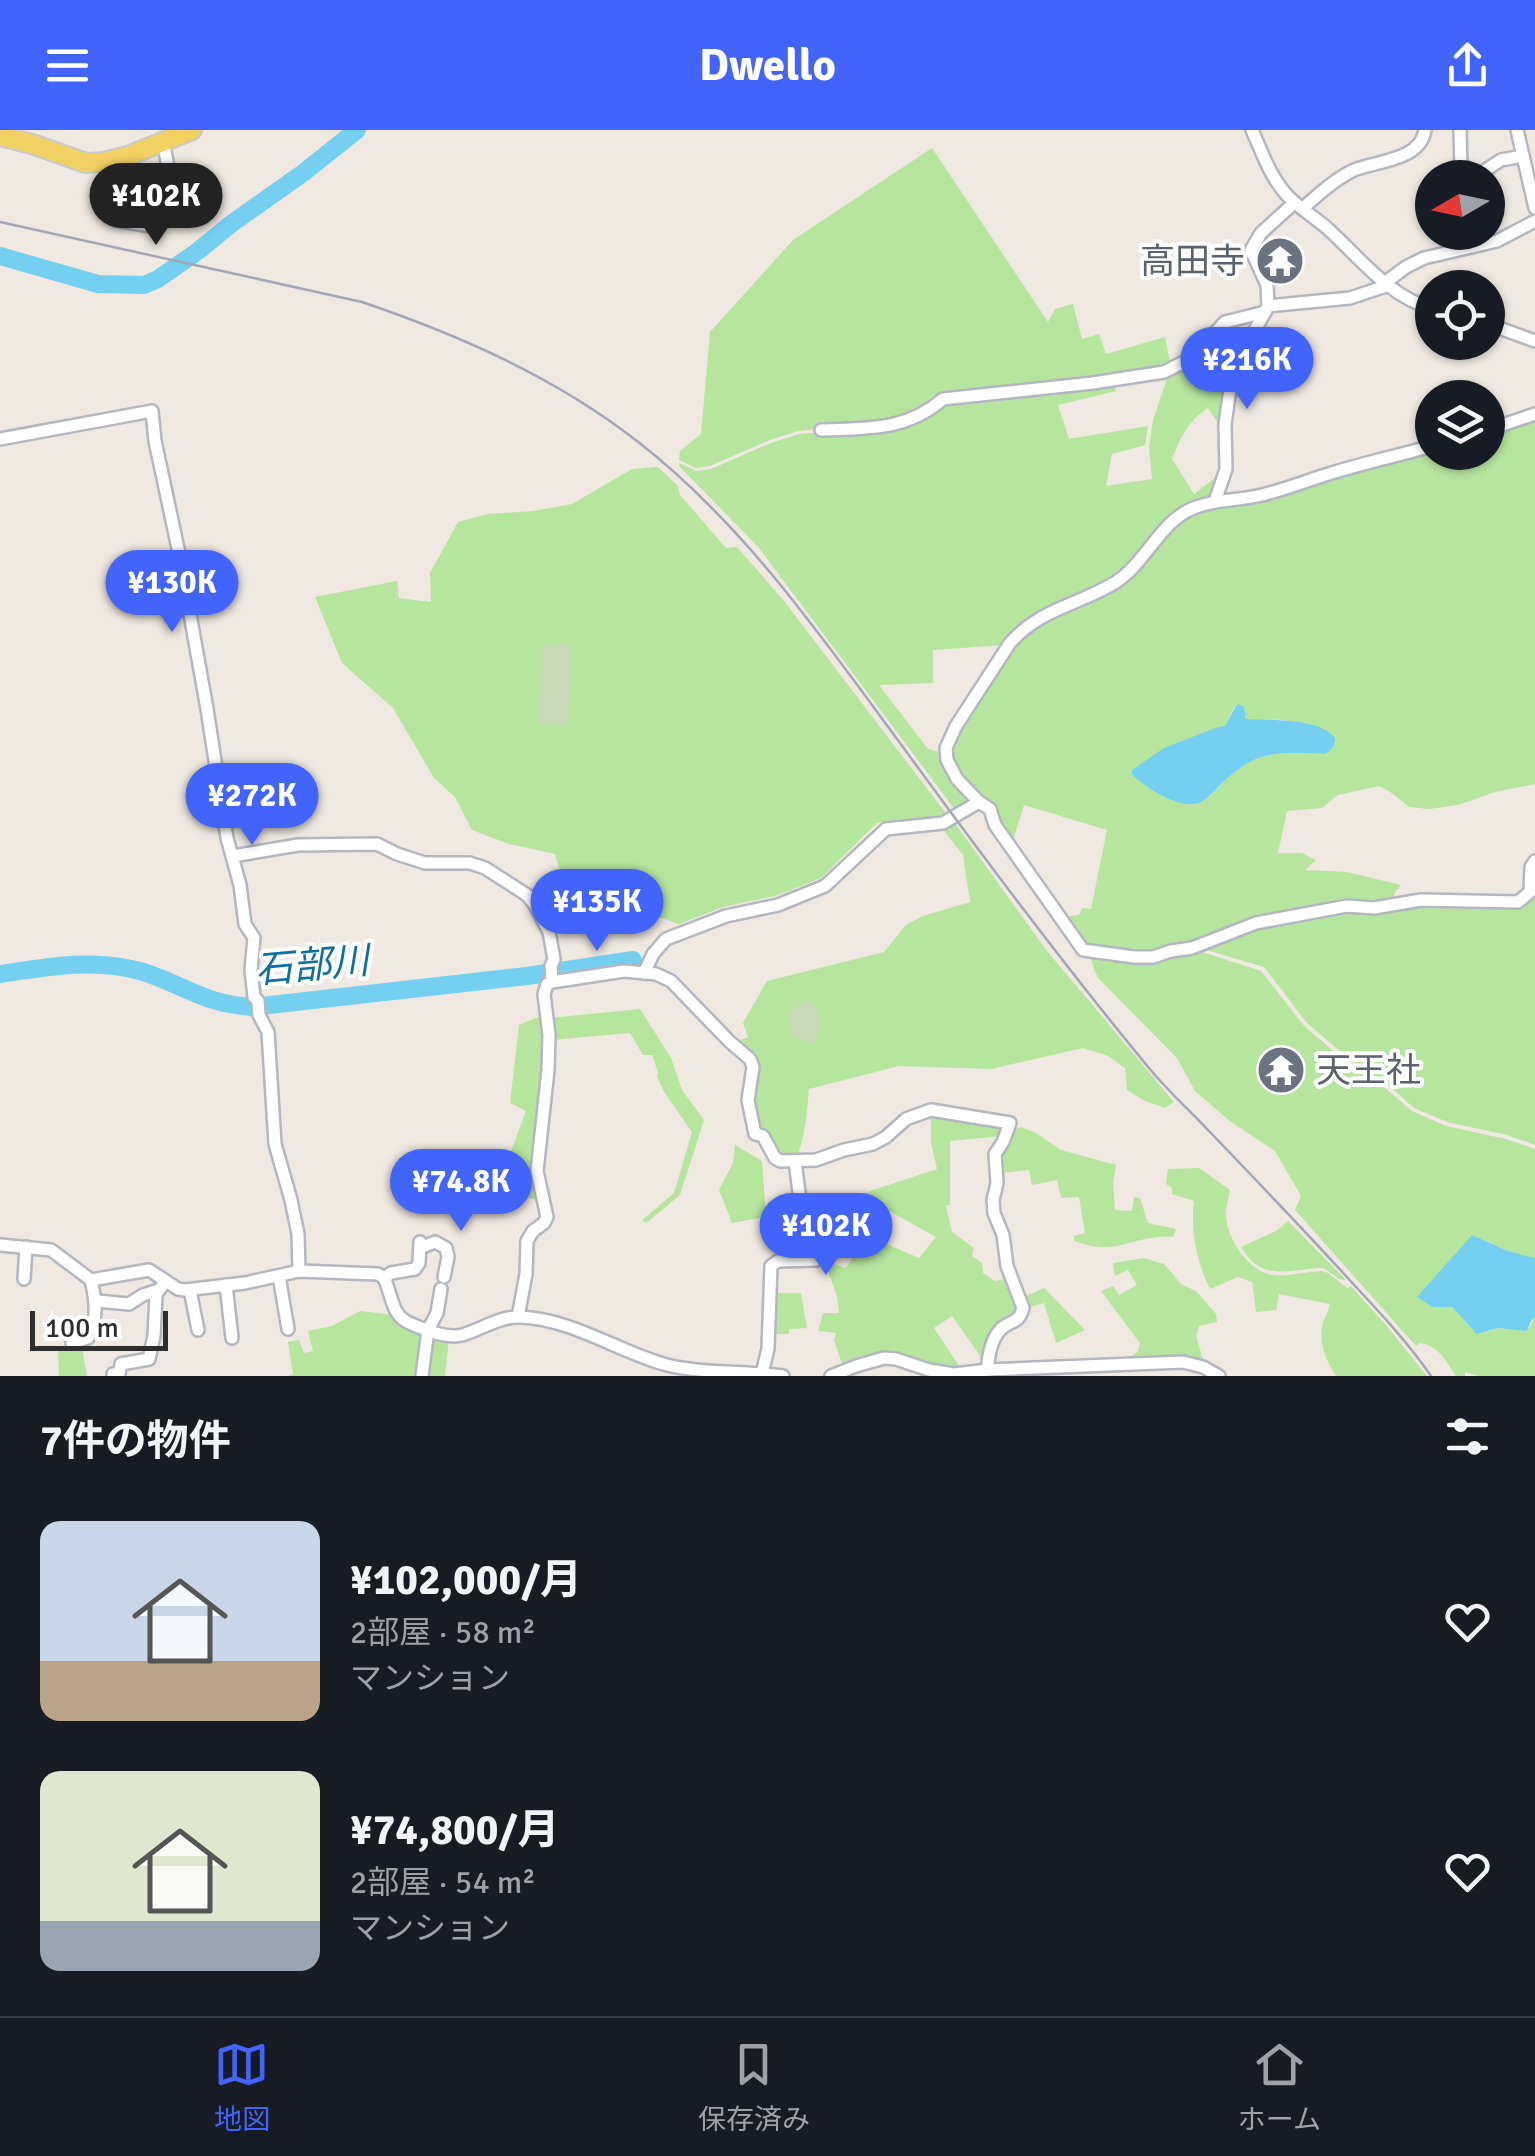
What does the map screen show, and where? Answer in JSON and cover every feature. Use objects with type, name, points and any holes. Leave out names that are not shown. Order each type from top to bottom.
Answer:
[{"type":"main road","points":[[6,135],[35,137],[86,163],[113,160],[192,130]]},
{"type":"street","points":[[1252,130],[1268,170],[1299,205],[1415,304]]},
{"type":"street","points":[[1216,502],[1226,469],[1225,424],[1232,376],[1266,309],[1267,285],[1252,250],[1261,233],[1355,170],[1383,164],[1421,144],[1425,130]]},
{"type":"street","points":[[1460,130],[1461,168],[1478,175],[1501,160],[1526,154]]},
{"type":"street","points":[[1517,130],[1526,154],[1535,208]]},
{"type":"street","points":[[113,160],[126,186],[115,220],[156,227],[174,198],[163,141]]},
{"type":"street","points":[[821,430],[902,424],[919,417],[943,398],[1164,372],[1190,359],[1225,322],[1266,309],[1350,298],[1388,284],[1406,266],[1424,258],[1497,241],[1535,222]]},
{"type":"street","points":[[1505,330],[1535,341]]},
{"type":"street","points":[[0,439],[152,411],[208,709],[227,838],[234,856],[244,916],[254,938],[254,997],[268,1032],[274,1144],[292,1200],[299,1272]]},
{"type":"street","points":[[1505,424],[1535,414]]},
{"type":"street","points":[[1415,450],[1262,495],[1216,502],[1180,516],[1117,582],[1033,621],[1010,642],[956,726],[946,748],[947,760],[952,772],[990,809],[995,825],[1083,950],[1105,955],[1153,957],[1192,948],[1256,922],[1347,906],[1374,908],[1421,900],[1518,902],[1530,892],[1535,860]]},
{"type":"street","points":[[644,973],[652,954],[666,939],[824,886],[886,828],[943,823],[979,802]]},
{"type":"street","points":[[234,856],[315,844],[377,844],[425,863],[485,868],[536,905],[554,959],[544,994],[548,1070],[537,1170],[547,1217],[527,1240],[518,1317]]},
{"type":"street","points":[[551,975],[644,973],[671,981],[750,1059],[748,1100],[755,1134],[763,1136],[778,1160],[816,1160],[873,1144],[906,1118],[931,1110],[1010,1123],[994,1158],[997,1183],[993,1206],[1003,1235],[1007,1266],[1023,1308],[1016,1321],[1001,1328],[988,1355],[988,1370]]},
{"type":"street","points":[[762,1373],[768,1348],[771,1266],[778,1261],[816,1260],[822,1253],[821,1244],[803,1224],[795,1162]]},
{"type":"street","points":[[384,1278],[415,1268],[420,1245],[428,1247],[436,1242],[446,1248],[448,1258],[437,1313],[428,1330],[422,1376]]},
{"type":"street","points":[[0,1245],[51,1250],[91,1280],[96,1301],[92,1329],[88,1338],[72,1343]]},
{"type":"street","points":[[24,1279],[26,1247]]},
{"type":"street","points":[[91,1280],[149,1270],[163,1286]]},
{"type":"street","points":[[96,1301],[128,1304],[163,1286],[190,1290],[299,1272],[378,1274],[384,1278],[397,1314],[444,1335],[460,1336],[518,1317],[552,1321],[663,1364],[783,1376]]},
{"type":"street","points":[[279,1276],[288,1329]]},
{"type":"street","points":[[226,1285],[232,1338]]},
{"type":"street","points":[[113,1374],[119,1374],[122,1364],[149,1359],[156,1294],[163,1286]]},
{"type":"street","points":[[190,1290],[198,1330]]},
{"type":"street","points":[[830,1376],[884,1358],[944,1374],[1166,1361],[1194,1364],[1219,1376]]},
{"type":"green space","points":[[932,148],[1048,322],[1055,309],[1073,304],[1082,339],[1099,334],[1106,354],[1165,337],[1171,367],[942,396],[910,419],[798,431],[710,466],[696,468],[679,460],[680,451],[701,434],[710,332],[793,240]]},
{"type":"green space","points":[[1197,356],[1228,381],[1222,429],[1208,408],[1186,430],[1172,459],[1194,494],[1223,472],[1214,498],[1189,506],[1115,579],[1004,645],[933,650],[933,683],[879,685],[928,749],[942,753],[971,801],[956,811],[759,548],[679,466],[696,471],[711,469],[799,434],[864,429],[942,402],[1114,383],[1116,391],[1058,405],[1069,439],[1148,426],[1145,445],[1112,454],[1106,486],[1152,479],[1149,447],[1153,420],[1169,372]]},
{"type":"green space","points":[[1535,416],[1535,784],[1429,809],[1409,807],[1379,786],[1338,795],[1322,808],[1287,811],[1278,853],[1302,853],[1316,860],[1305,870],[1347,872],[1401,885],[1393,900],[1373,905],[1347,903],[1152,954],[1084,948],[1062,917],[1079,915],[1082,908],[1091,909],[1107,830],[1024,805],[1012,844],[964,783],[951,757],[952,745],[1022,631],[1119,583],[1192,510],[1415,453],[1415,470],[1505,470],[1505,427]],"holes":[[[1235,706],[1246,719],[1286,720],[1326,754],[1282,753],[1256,759],[1203,801],[1193,804],[1165,797],[1132,775],[1134,769],[1225,726]]]},
{"type":"green space","points":[[658,467],[726,548],[737,547],[784,601],[948,816],[877,823],[821,878],[679,924],[564,884],[555,854],[509,844],[472,830],[455,797],[434,778],[393,708],[342,663],[315,597],[397,581],[399,598],[431,602],[430,573],[458,522],[488,514],[572,504],[632,469]]},
{"type":"green space","points":[[543,644],[571,645],[568,725],[539,724]]},
{"type":"green space","points":[[954,822],[1047,951],[1174,1102],[1165,1108],[1143,1100],[1127,1090],[1125,1068],[1108,1056],[1083,1048],[991,1069],[899,1066],[809,1089],[804,1134],[796,1160],[783,1161],[756,1132],[752,1098],[756,1069],[738,1041],[748,1037],[743,1023],[767,981],[884,952],[906,925],[970,902],[963,855],[941,827]]},
{"type":"green space","points":[[1535,893],[1535,1145],[1447,1122],[1414,1108],[1307,1023],[1264,967],[1200,948],[1257,925],[1338,910],[1404,904],[1468,905]]},
{"type":"green space","points":[[1196,950],[1261,971],[1304,1026],[1412,1111],[1446,1126],[1535,1149],[1535,1258],[1472,1235],[1432,1307],[1452,1307],[1478,1334],[1498,1328],[1527,1331],[1535,1317],[1535,1376],[1478,1376],[1465,1372],[1465,1376],[1456,1376],[1437,1351],[1420,1343],[1416,1346],[1295,1210],[1301,1196],[1275,1151],[1231,1122],[1195,1091],[1177,1058],[1099,979],[1090,954]]},
{"type":"green space","points":[[811,1001],[819,1015],[819,1025],[817,1040],[810,1043],[793,1037],[788,1015],[793,1008]]},
{"type":"green space","points":[[640,1009],[671,1058],[682,1090],[704,1120],[680,1195],[646,1223],[642,1220],[674,1193],[692,1132],[664,1092],[652,1055],[643,1055],[630,1033],[551,1040],[549,1018]]},
{"type":"green space","points":[[545,1014],[543,1202],[527,1197],[492,1201],[491,1192],[502,1175],[526,1111],[510,1103],[519,1025]]},
{"type":"green space","points":[[931,1112],[997,1124],[1003,1129],[1002,1136],[950,1141],[950,1204],[946,1206],[952,1232],[974,1248],[972,1256],[982,1263],[983,1273],[995,1281],[1007,1279],[1019,1308],[983,1360],[952,1316],[934,1328],[961,1369],[944,1370],[903,1356],[843,1367],[834,1340],[836,1333],[818,1331],[823,1313],[839,1313],[824,1261],[846,1268],[862,1243],[842,1227],[823,1245],[808,1230],[802,1203],[820,1193],[836,1209],[873,1190],[937,1169],[931,1143]],"holes":[[[884,1208],[936,1237],[919,1258],[852,1229],[849,1224]]]},
{"type":"green space","points":[[1021,1127],[1061,1150],[1116,1165],[1115,1210],[1132,1211],[1134,1197],[1140,1198],[1148,1223],[1176,1229],[1173,1237],[1108,1247],[1074,1241],[1074,1236],[1085,1233],[1079,1197],[1061,1198],[1057,1180],[1032,1185],[1029,1170],[1000,1173],[998,1158],[1014,1129]]},
{"type":"green space","points":[[735,1145],[762,1161],[766,1217],[732,1223],[719,1190],[733,1163]]},
{"type":"green space","points":[[1199,1168],[1230,1190],[1227,1223],[1234,1243],[1247,1260],[1273,1275],[1322,1271],[1347,1288],[1351,1286],[1427,1376],[1336,1376],[1322,1342],[1330,1304],[1279,1294],[1276,1310],[1256,1312],[1252,1282],[1238,1277],[1210,1289],[1196,1246],[1194,1201],[1172,1194],[1172,1188],[1166,1184],[1168,1169]]},
{"type":"green space","points":[[1288,1221],[1346,1280],[1322,1268],[1267,1270],[1249,1258],[1241,1247]]},
{"type":"green space","points":[[1143,1258],[1164,1264],[1216,1314],[1217,1322],[1199,1326],[1196,1336],[1204,1363],[1183,1357],[1128,1359],[1138,1351],[1140,1343],[1101,1291],[1113,1286],[1119,1295],[1137,1285],[1128,1270],[1115,1276],[1113,1263]]},
{"type":"green space","points":[[1044,1288],[1085,1330],[1056,1343],[1044,1303],[1027,1308],[1024,1297]]},
{"type":"green space","points":[[771,1293],[801,1293],[807,1328],[772,1334]]},
{"type":"green space","points":[[360,1311],[394,1315],[403,1327],[449,1338],[445,1376],[288,1376],[293,1374],[288,1342],[299,1340],[304,1353],[313,1351],[308,1331],[332,1326]]},
{"type":"green space","points":[[82,1347],[87,1376],[59,1376],[58,1349]]},
{"type":"water","points":[[1239,704],[1244,707],[1246,719],[1294,721],[1328,731],[1335,738],[1334,746],[1326,754],[1282,753],[1256,759],[1203,801],[1193,804],[1165,797],[1132,775],[1132,770],[1164,748],[1225,726]]},
{"type":"water","points":[[1472,1235],[1535,1258],[1535,1317],[1527,1331],[1498,1328],[1477,1334],[1452,1307],[1432,1307],[1417,1297]]},
{"type":"waterway","points":[[0,256],[98,284],[144,285],[198,251],[357,130]]},
{"type":"waterway","name":"石部川","points":[[0,974],[70,965],[122,967],[213,1000],[252,1007],[633,960]]},
{"type":"railway","points":[[0,222],[362,302],[505,360],[573,397],[637,441],[746,544],[1149,1068],[1376,1309],[1431,1376]]},
{"type":"place","name":"高田寺","points":[[1280,261]]},
{"type":"place","name":"天王社","points":[[1281,1070]]}]
